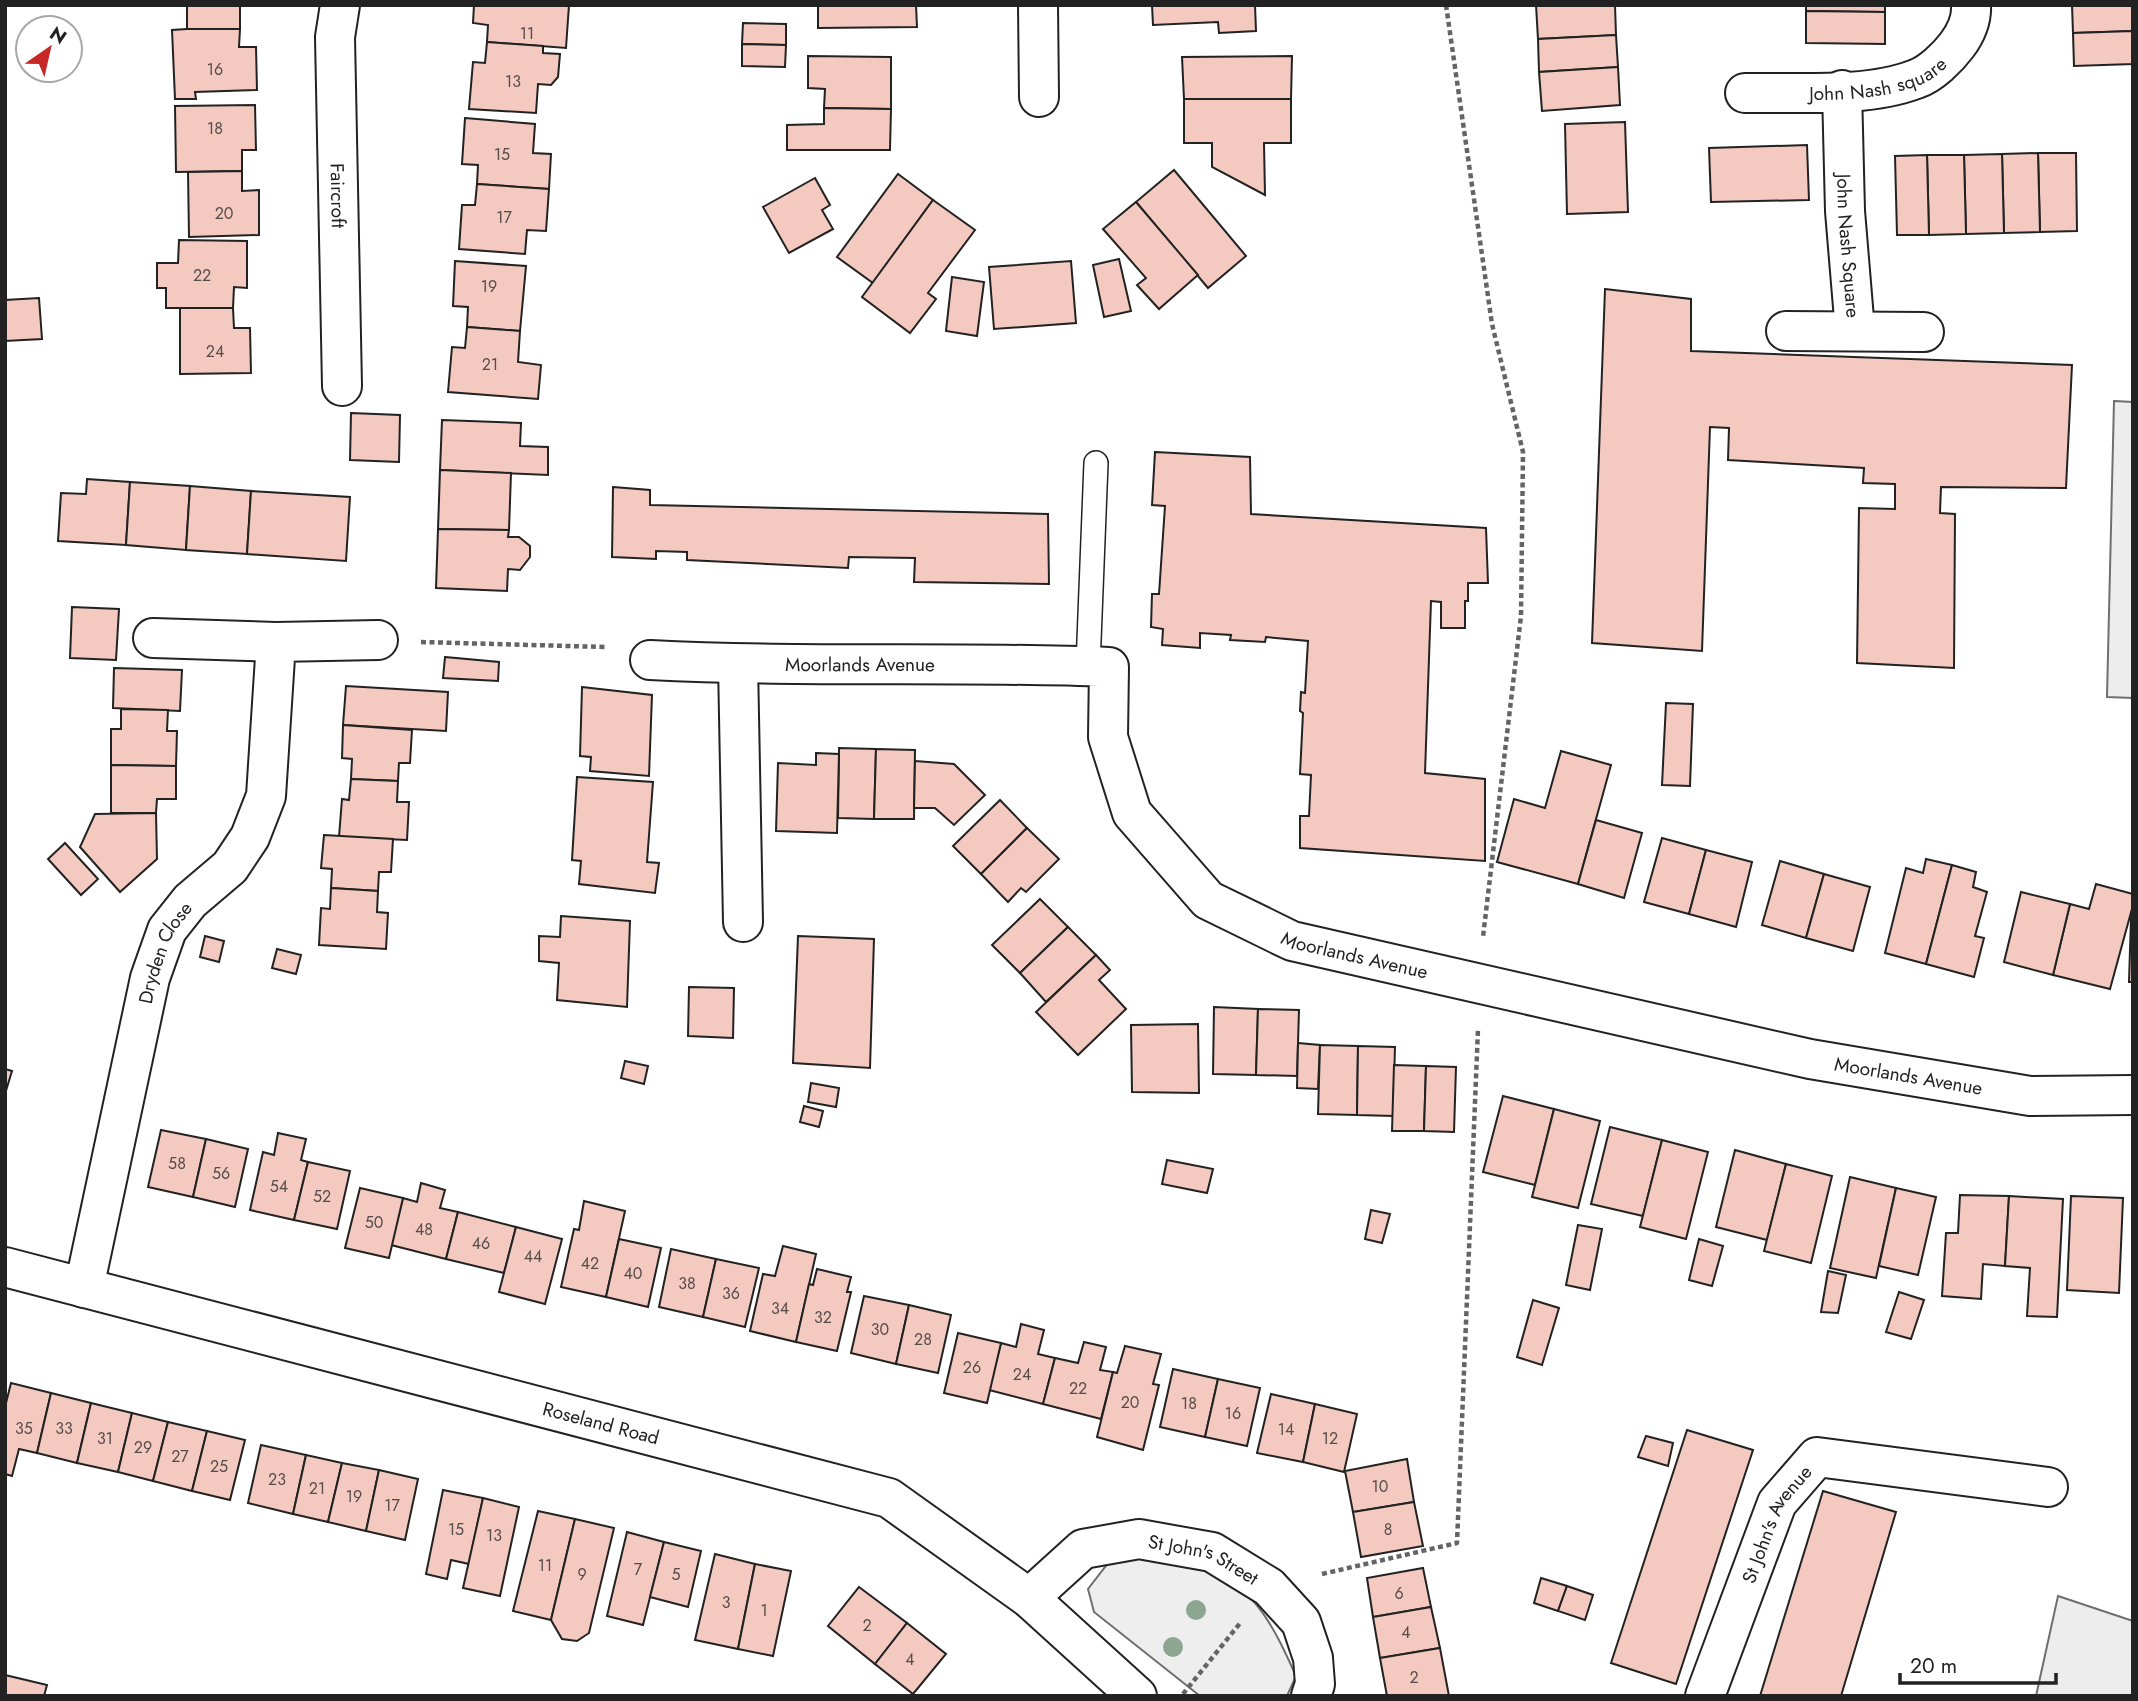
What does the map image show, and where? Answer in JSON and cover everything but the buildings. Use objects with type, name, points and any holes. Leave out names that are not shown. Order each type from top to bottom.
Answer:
[{"type":"street","name":"Faircroft","points":[[340,5],[335,37],[342,386]]},
{"type":"street","points":[[1038,5],[1039,97]]},
{"type":"street","name":"John Nash square","points":[[1745,93],[1879,90],[1919,78],[1950,54],[1965,34],[1971,5]]},
{"type":"street","name":"John Nash Square","points":[[1786,331],[1855,331],[1845,211],[1842,90]]},
{"type":"street","name":"John Nash square","points":[[1855,331],[1924,332]]},
{"type":"street","points":[[153,638],[276,642],[378,640]]},
{"type":"street","name":"Dryden Close","points":[[84,1288],[150,978],[167,930],[190,901],[230,867],[250,837],[266,796],[276,642]]},
{"type":"street","name":"Moorlands Avenue","points":[[650,660],[738,664],[1109,667],[1108,737],[1132,813],[1208,900],[1293,941],[1824,1061],[2030,1096],[2133,1095]]},
{"type":"street","points":[[738,664],[743,922]]},
{"type":"street","name":"Roseland Road","points":[[5,1267],[889,1498],[1029,1598],[1137,1696]]},
{"type":"street","name":"St John's Avenue","points":[[1704,1696],[1777,1503],[1817,1457],[2048,1487]]},
{"type":"street","name":"St John's Street","points":[[1029,1598],[1083,1549],[1139,1539],[1212,1552],[1269,1587],[1301,1622],[1313,1658],[1315,1684],[1311,1696]]},
{"type":"lane","points":[[1088,666],[1097,463]]},
{"type":"path","points":[[1181,1696],[1269,1587],[1457,1543],[1484,913],[1521,616],[1523,452],[1492,324],[1446,5]]},
{"type":"path","points":[[378,640],[649,649],[650,660]]},
{"type":"shaded area","points":[[2114,401],[2133,402],[2133,698],[2107,697]]},
{"type":"shaded area","points":[[1149,1551],[1211,1569],[1227,1578],[1253,1601],[1273,1629],[1296,1676],[1287,1696],[1200,1696],[1094,1612],[1088,1589],[1109,1562]]},
{"type":"shaded area","points":[[2058,1596],[2133,1621],[2133,1696],[2036,1696]]}]
